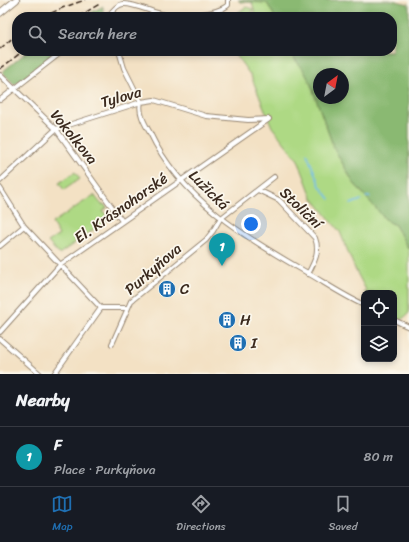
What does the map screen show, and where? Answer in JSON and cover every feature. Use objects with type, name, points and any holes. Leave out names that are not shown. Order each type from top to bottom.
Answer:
[{"type":"main road","points":[[0,14],[16,0]]},
{"type":"street","points":[[208,12],[225,8],[228,5],[228,0]]},
{"type":"street","points":[[112,12],[115,8],[123,4],[154,12]]},
{"type":"street","points":[[0,100],[57,56]]},
{"type":"street","name":"Lužická","points":[[120,56],[124,68],[141,102],[139,108],[152,139],[182,180],[220,219],[308,274],[361,303]]},
{"type":"street","name":"Vokolkova","points":[[1,76],[56,129],[122,221]]},
{"type":"street","name":"Tylova","points":[[0,182],[56,129],[141,102],[154,100],[206,116],[269,119]]},
{"type":"street","name":"El. Krásnohorské","points":[[0,332],[60,265],[269,119]]},
{"type":"street","name":"Purkyňova","points":[[101,308],[128,308],[131,301],[206,240],[214,231],[220,219],[274,177]]},
{"type":"street","points":[[0,188],[24,226],[101,308],[54,374]]},
{"type":"street","name":"Stoliční","points":[[258,190],[280,200],[315,238],[318,251],[308,274]]},
{"type":"street","points":[[0,246],[24,226]]},
{"type":"street","points":[[112,344],[128,308]]},
{"type":"street","points":[[397,321],[409,327]]},
{"type":"street","points":[[0,339],[40,374]]},
{"type":"green space","points":[[238,0],[392,0],[409,4],[409,250],[395,225],[386,220],[353,182],[334,148],[318,104],[349,104],[349,68],[313,68],[313,90],[303,69],[292,56],[397,56],[397,12],[272,12],[267,3],[240,2]]},
{"type":"green space","points":[[252,2],[267,3],[272,12],[255,12]]},
{"type":"green space","points":[[103,6],[103,12],[93,12]]},
{"type":"green space","points":[[246,7],[253,9],[252,12],[238,12]]},
{"type":"green space","points":[[22,56],[52,56],[15,85],[2,72]]},
{"type":"green space","points":[[237,56],[292,56],[303,69],[313,90],[313,104],[318,104],[334,148],[353,182],[386,220],[395,225],[409,250],[409,313],[399,322],[397,321],[397,290],[366,290],[355,269],[340,232],[312,197],[298,160],[272,127],[251,76]]},
{"type":"green space","points":[[75,172],[80,179],[64,190],[59,183]]},
{"type":"green space","points":[[94,195],[102,205],[104,204],[107,208],[103,211],[109,219],[59,254],[48,242],[59,235],[52,223]]},
{"type":"waterway","points":[[307,154],[320,186],[330,199]]},
{"type":"waterway","points":[[351,204],[361,200]]},
{"type":"railway","points":[[54,12],[85,0]]},
{"type":"railway","points":[[86,12],[101,3]]},
{"type":"railway","points":[[0,49],[12,38]]},
{"type":"railway","points":[[0,69],[17,56]]},
{"type":"place","name":"F","points":[[222,266]]},
{"type":"place","name":"C","points":[[167,289]]},
{"type":"place","name":"H","points":[[227,320]]},
{"type":"place","name":"I","points":[[238,343]]}]
